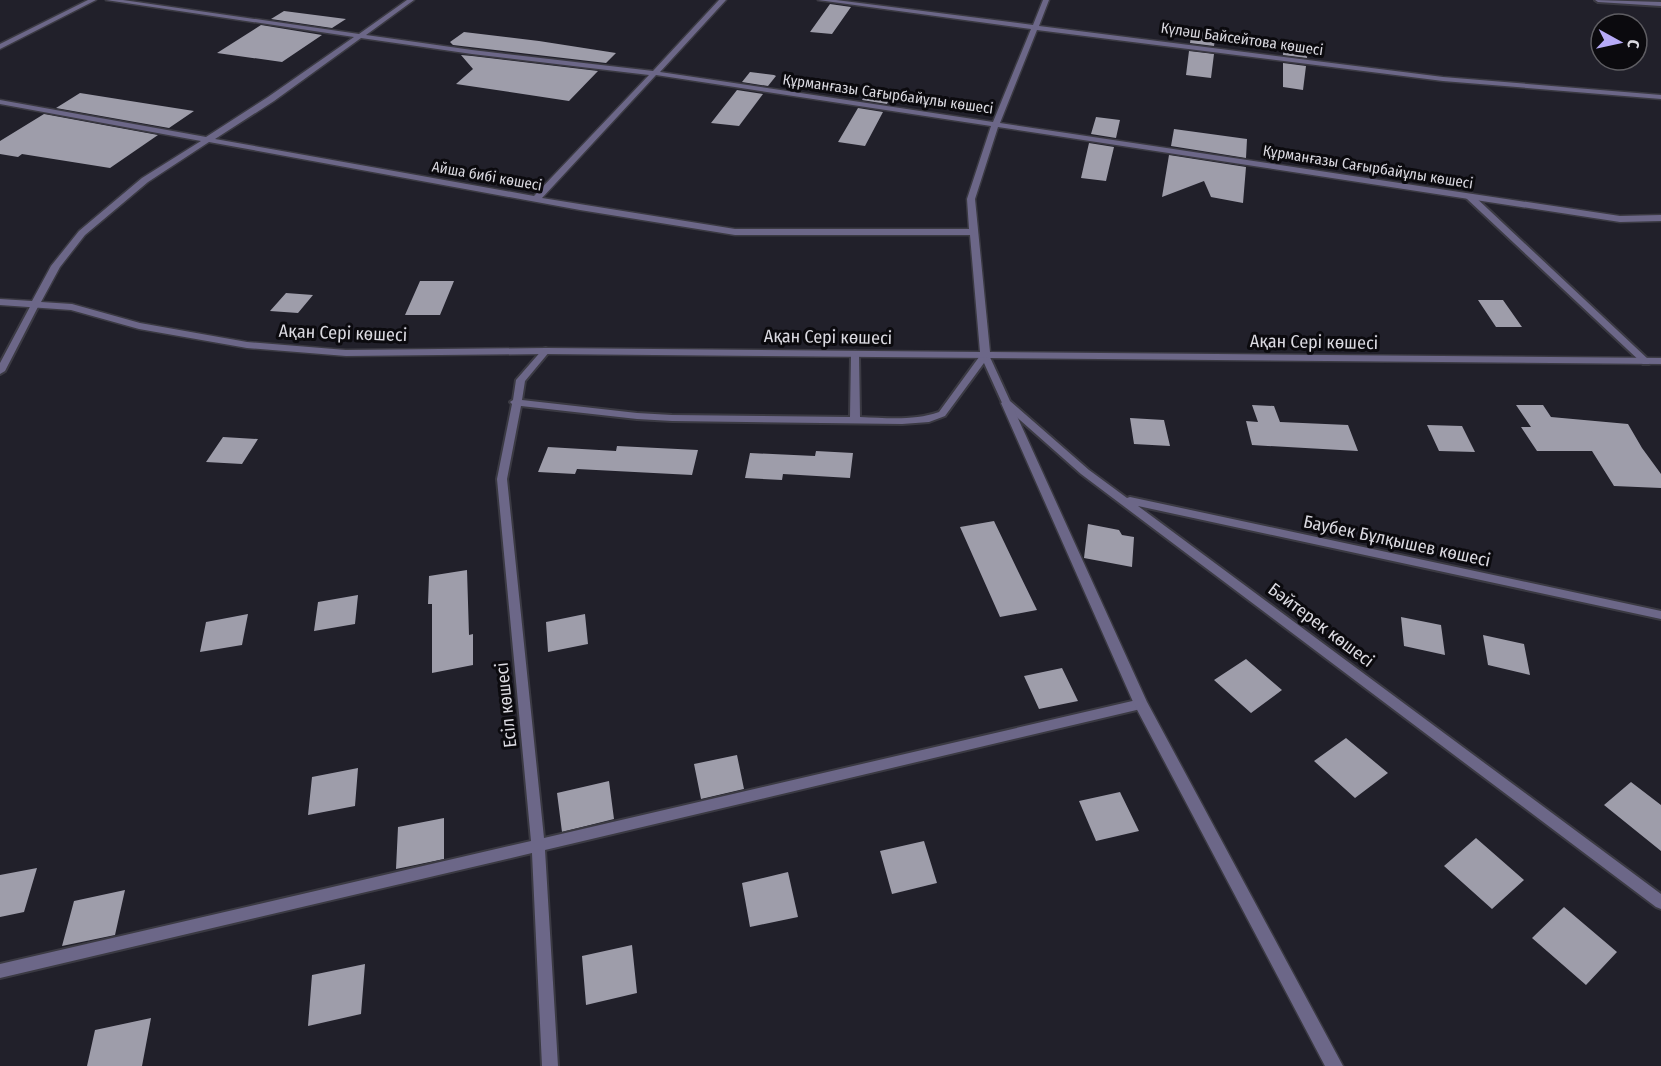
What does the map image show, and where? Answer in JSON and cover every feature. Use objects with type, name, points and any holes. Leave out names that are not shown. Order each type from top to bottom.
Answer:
[{"type":"street","points":[[0,47],[93,0]]},
{"type":"street","name":"Құрманғазы Сағырбайұлы көшесі","points":[[109,0],[472,52],[654,73],[1620,219],[1661,218]]},
{"type":"street","points":[[36,303],[56,266],[82,233],[145,180],[209,140],[411,0]]},
{"type":"street","points":[[536,199],[723,0]]},
{"type":"street","name":"Күләш Байсейтова көшесі","points":[[821,0],[1443,80],[1661,97]]},
{"type":"street","points":[[985,355],[970,199],[996,123],[1046,0]]},
{"type":"street","name":"Айша бибі көшесі","points":[[0,102],[536,199],[735,232],[973,232]]},
{"type":"street","name":"Ақан Сері көшесі","points":[[0,302],[72,307],[139,326],[247,345],[346,353],[546,351],[1661,363]]},
{"type":"street","points":[[1006,403],[1141,705],[1334,1066]]},
{"type":"lane","points":[[1598,0],[1661,4]]},
{"type":"lane","points":[[1469,196],[1646,362]]},
{"type":"lane","points":[[0,371],[36,303]]},
{"type":"lane","name":"Есіл көшесі","points":[[546,351],[521,380],[502,479],[538,845],[550,1066]]},
{"type":"lane","points":[[855,354],[855,420]]},
{"type":"lane","points":[[515,402],[637,416],[929,419],[942,414],[985,355]]},
{"type":"lane","name":"Бәйтерек көшесі","points":[[985,355],[1006,403],[1085,472],[1661,902]]},
{"type":"lane","name":"Баубек Бұлқышев көшесі","points":[[1125,500],[1661,615]]},
{"type":"lane","points":[[0,971],[1141,705]]},
{"type":"building","points":[[830,4],[851,7],[832,34],[810,32]]},
{"type":"building","points":[[284,11],[346,19],[332,28],[271,19]]},
{"type":"building","points":[[261,25],[322,35],[282,62],[217,53]]},
{"type":"building","points":[[1192,30],[1216,33],[1214,46],[1190,43]]},
{"type":"building","points":[[464,32],[616,53],[606,63],[453,45],[450,42]]},
{"type":"building","points":[[1284,41],[1308,44],[1307,58],[1283,55]]},
{"type":"building","points":[[1189,51],[1214,54],[1211,78],[1186,75]]},
{"type":"building","points":[[461,55],[598,71],[569,101],[456,84],[473,69]]},
{"type":"building","points":[[1283,63],[1306,66],[1303,90],[1283,87]]},
{"type":"building","points":[[750,72],[776,76],[768,86],[742,82]]},
{"type":"building","points":[[869,88],[893,91],[887,104],[862,100]]},
{"type":"building","points":[[737,90],[763,94],[739,126],[711,123]]},
{"type":"building","points":[[80,93],[194,111],[169,128],[56,108]]},
{"type":"building","points":[[858,108],[883,112],[865,146],[838,142]]},
{"type":"building","points":[[44,114],[158,135],[110,168],[22,154],[18,157],[0,154],[0,141]]},
{"type":"building","points":[[1096,117],[1120,120],[1116,138],[1091,134]]},
{"type":"building","points":[[1174,129],[1247,139],[1246,158],[1171,146]]},
{"type":"building","points":[[1089,143],[1114,147],[1106,181],[1081,178]]},
{"type":"building","points":[[1169,155],[1246,167],[1243,203],[1211,197],[1204,181],[1162,197]]},
{"type":"building","points":[[420,281],[454,281],[440,315],[405,315]]},
{"type":"building","points":[[286,293],[313,295],[298,313],[270,311]]},
{"type":"building","points":[[1478,300],[1503,300],[1522,327],[1496,327]]},
{"type":"building","points":[[1252,405],[1274,406],[1280,422],[1348,425],[1358,451],[1252,445],[1246,421],[1258,422]]},
{"type":"building","points":[[1516,405],[1543,405],[1551,417],[1628,424],[1661,474],[1661,488],[1614,486],[1592,451],[1537,451],[1521,427],[1531,427]]},
{"type":"building","points":[[1130,418],[1164,420],[1170,446],[1134,444]]},
{"type":"building","points":[[1427,425],[1462,426],[1475,452],[1439,451]]},
{"type":"building","points":[[223,437],[258,439],[242,464],[206,462]]},
{"type":"building","points":[[617,446],[698,450],[692,475],[577,469],[575,474],[538,472],[548,447],[616,451]]},
{"type":"building","points":[[816,451],[853,453],[850,478],[783,474],[782,480],[745,478],[750,453],[815,456]]},
{"type":"building","points":[[994,521],[1037,610],[1000,617],[960,527]]},
{"type":"building","points":[[1088,524],[1119,530],[1122,535],[1134,537],[1132,567],[1084,558]]},
{"type":"building","points":[[467,570],[469,635],[473,634],[473,665],[432,673],[432,604],[428,604],[429,576]]},
{"type":"building","points":[[358,595],[355,624],[314,631],[318,602]]},
{"type":"building","points":[[248,614],[242,645],[200,652],[206,622]]},
{"type":"building","points":[[585,614],[588,644],[548,652],[546,622]]},
{"type":"building","points":[[1401,617],[1441,625],[1445,655],[1404,646]]},
{"type":"building","points":[[1483,635],[1524,644],[1530,675],[1488,665]]},
{"type":"building","points":[[1246,659],[1282,690],[1251,713],[1214,680]]},
{"type":"building","points":[[1062,668],[1078,701],[1039,709],[1024,676]]},
{"type":"building","points":[[1346,738],[1388,773],[1355,798],[1314,761]]},
{"type":"building","points":[[737,755],[744,789],[701,799],[694,764]]},
{"type":"building","points":[[358,768],[355,806],[308,815],[312,777]]},
{"type":"building","points":[[609,781],[614,819],[562,832],[557,793]]},
{"type":"building","points":[[1631,782],[1661,805],[1661,851],[1604,805]]},
{"type":"building","points":[[1120,792],[1139,831],[1096,841],[1079,801]]},
{"type":"building","points":[[444,818],[444,859],[396,869],[398,827]]},
{"type":"building","points":[[1476,838],[1524,880],[1492,909],[1444,866]]},
{"type":"building","points":[[924,841],[937,883],[892,894],[880,851]]},
{"type":"building","points":[[37,868],[24,912],[0,917],[0,875]]},
{"type":"building","points":[[788,872],[798,917],[750,927],[742,883]]},
{"type":"building","points":[[125,890],[115,935],[62,946],[74,901]]},
{"type":"building","points":[[1564,907],[1617,952],[1586,985],[1532,938]]},
{"type":"building","points":[[632,945],[637,993],[586,1005],[582,956]]},
{"type":"building","points":[[365,964],[361,1014],[308,1026],[312,975]]},
{"type":"building","points":[[151,1018],[142,1066],[87,1066],[95,1030]]}]
